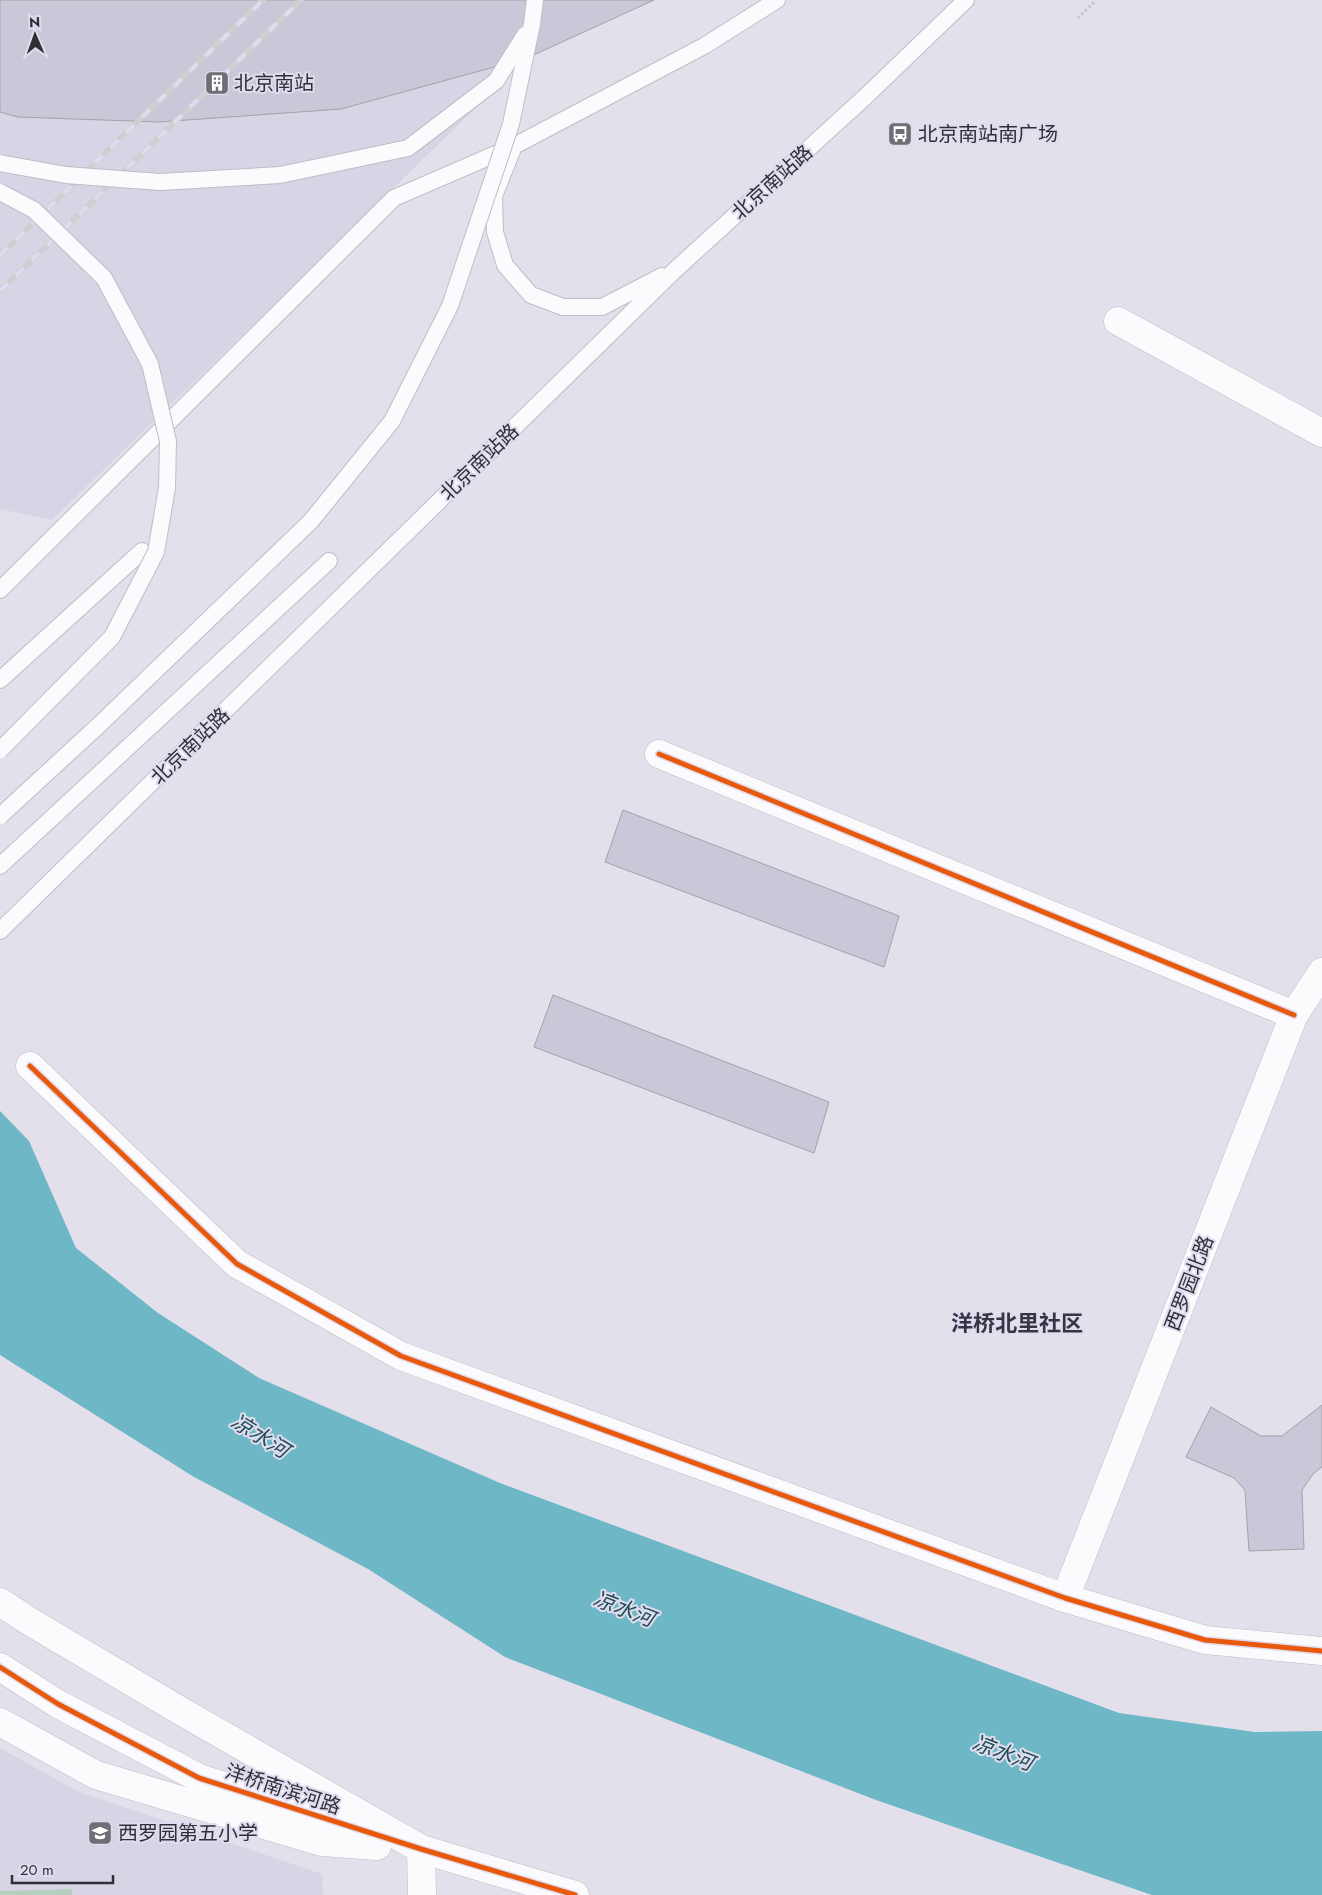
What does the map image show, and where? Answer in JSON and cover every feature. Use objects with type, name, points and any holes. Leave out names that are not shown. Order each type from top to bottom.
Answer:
[{"type":"street","points":[[1118,321],[1322,433]]},
{"type":"street","points":[[659,754],[1294,1014]]},
{"type":"street","name":"西罗园北路","points":[[1065,1598],[1294,1014],[1322,972]]},
{"type":"street","points":[[30,1066],[237,1264],[401,1356],[1065,1598],[1205,1640],[1322,1651]]},
{"type":"street","name":"洋桥南滨河路","points":[[0,1602],[171,1705],[421,1849]]},
{"type":"street","name":"洋桥南滨河路","points":[[0,1667],[58,1704],[199,1778],[421,1849],[575,1895]]},
{"type":"street","name":"洋桥南滨河路","points":[[0,1722],[96,1775],[322,1842],[421,1849]]},
{"type":"street","points":[[421,1849],[422,1895]]},
{"type":"lane","points":[[0,816],[98,726],[311,522],[392,420],[450,306],[511,124],[532,24],[535,0]]},
{"type":"lane","points":[[0,590],[394,198],[514,146],[704,46],[777,0]]},
{"type":"lane","name":"北京南站路","points":[[0,931],[675,270],[864,98],[966,0]]},
{"type":"lane","points":[[0,163],[66,175],[160,182],[280,175],[408,148],[496,81],[532,24]]},
{"type":"lane","points":[[514,146],[494,196],[495,232],[505,265],[531,295],[563,307],[602,307],[675,270]]},
{"type":"lane","points":[[0,192],[34,210],[104,278],[150,364],[168,441],[167,488],[156,552],[112,637],[0,750]]},
{"type":"lane","points":[[0,680],[142,551]]},
{"type":"lane","points":[[0,866],[329,562]]},
{"type":"path","points":[[1078,18],[1096,0]]},
{"type":"shaded area","points":[[0,0],[587,0],[52,520],[0,509]]},
{"type":"shaded area","name":"西罗园第五小学","points":[[0,1748],[79,1792],[322,1874],[323,1895],[0,1895]]},
{"type":"green space","points":[[72,1889],[72,1895],[0,1895],[0,1891]]},
{"type":"water","name":"凉水河","points":[[0,1111],[29,1141],[76,1248],[158,1313],[259,1378],[500,1483],[1119,1713],[1255,1732],[1322,1731],[1322,1895],[1152,1895],[876,1800],[505,1657],[368,1569],[194,1477],[0,1355]]},
{"type":"building","name":"北京南站","points":[[0,0],[654,0],[527,58],[341,109],[159,122],[18,117],[0,112]]},
{"type":"building","points":[[623,810],[899,916],[884,967],[605,862]]},
{"type":"building","points":[[553,995],[829,1102],[814,1153],[534,1047]]},
{"type":"building","points":[[1322,1405],[1322,1467],[1313,1474],[1302,1490],[1304,1549],[1249,1551],[1245,1490],[1234,1478],[1186,1457],[1211,1407],[1261,1436],[1282,1436]]},
{"type":"railway","points":[[0,255],[263,0]]},
{"type":"railway","points":[[0,291],[301,0]]},
{"type":"cycle path","points":[[659,754],[1294,1015]]},
{"type":"cycle path","points":[[30,1066],[237,1264],[401,1356],[1065,1598],[1205,1640],[1322,1651]]},
{"type":"cycle path","points":[[0,1667],[58,1704],[199,1778],[421,1849],[575,1895]]},
{"type":"place","name":"北京南站","points":[[217,83]]},
{"type":"place","name":"北京南站南广场","points":[[900,134]]},
{"type":"place","name":"西罗园第五小学","points":[[100,1833]]},
{"type":"district","name":"洋桥北里社区","points":[[1017,1323]]}]
